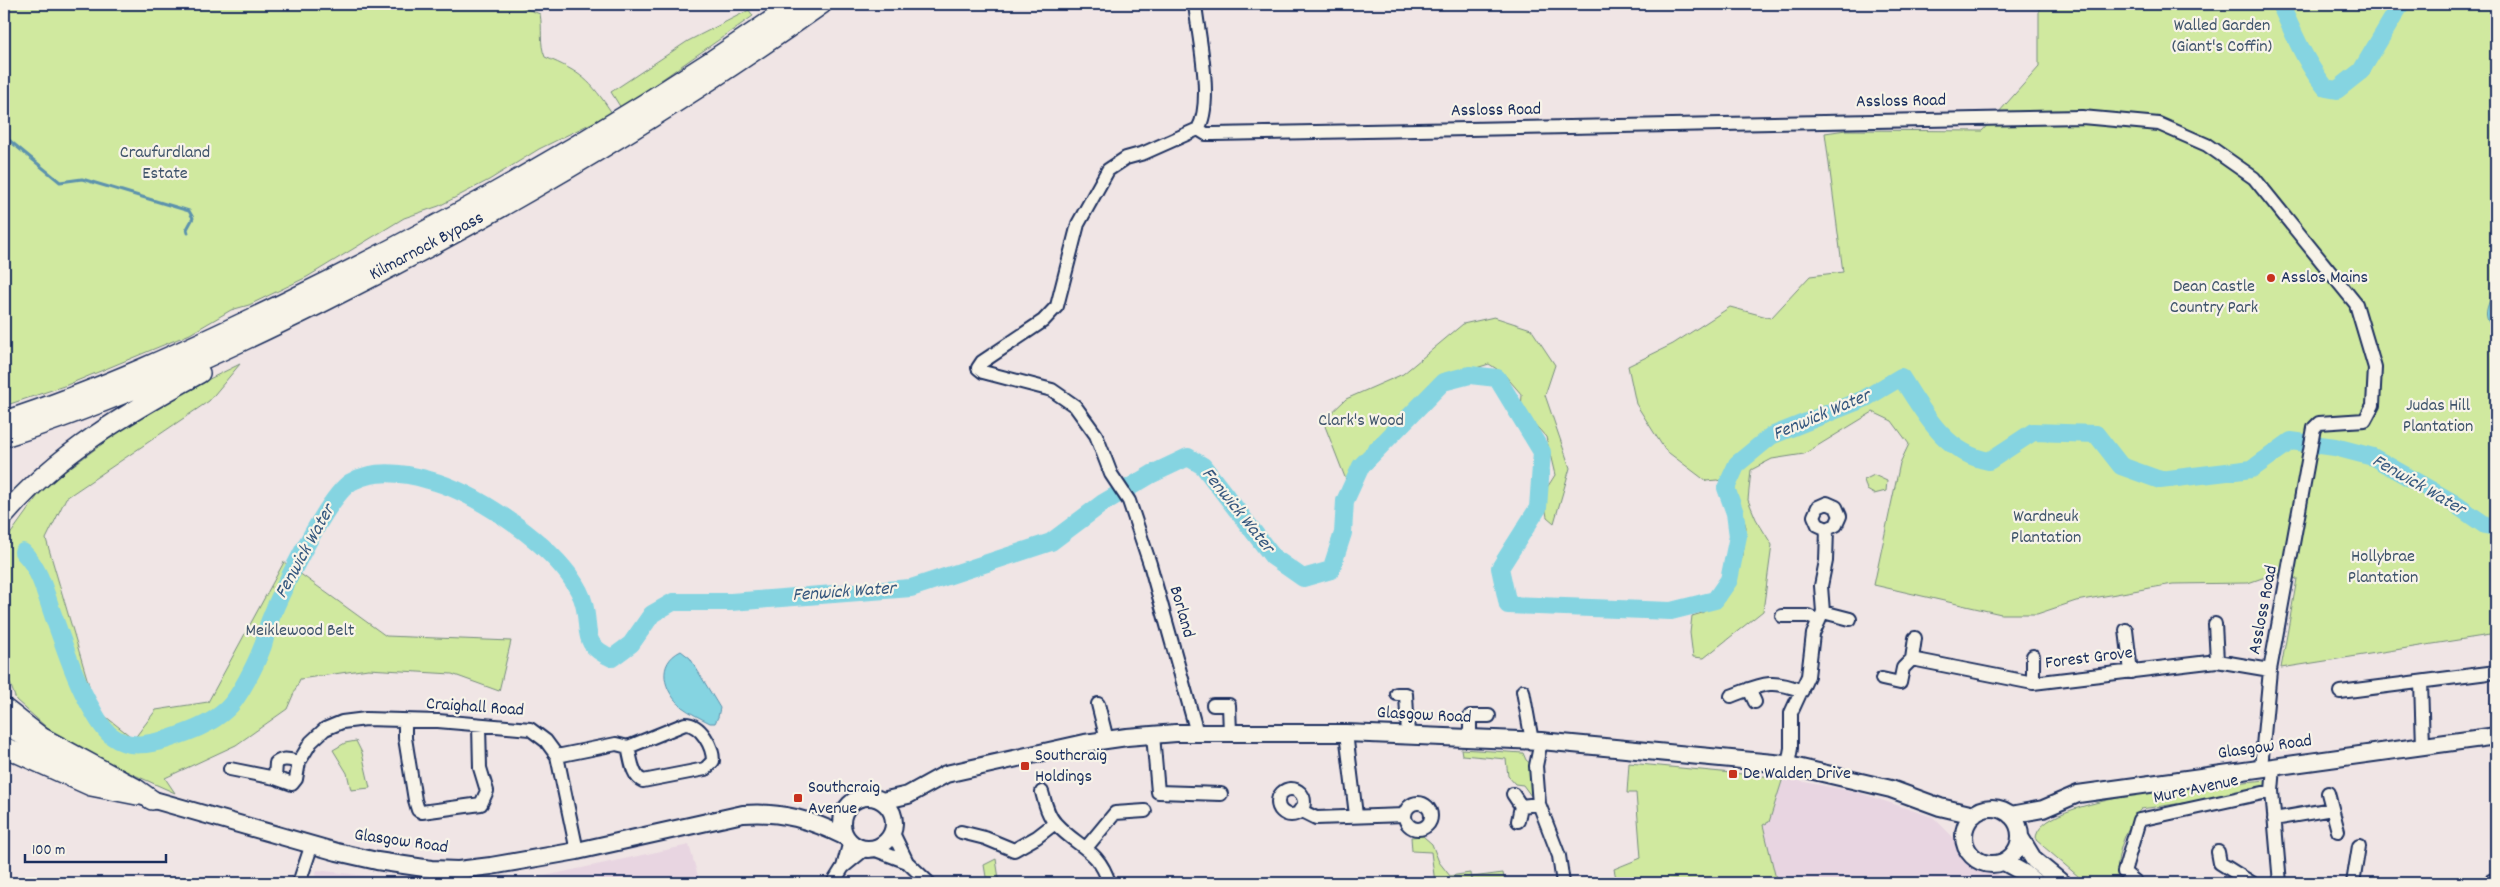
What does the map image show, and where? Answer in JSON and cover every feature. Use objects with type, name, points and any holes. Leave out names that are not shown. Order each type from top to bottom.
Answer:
[{"type":"highway","name":"Kilmarnock Bypass","points":[[4,421],[79,395],[150,366],[409,241],[600,132],[701,69],[795,4]]},
{"type":"highway","name":"Kilmarnock Bypass","points":[[4,437],[100,404],[248,338],[429,247],[586,158],[701,87],[822,4]]},
{"type":"highway","points":[[4,510],[46,473],[99,433],[225,359],[248,338]]},
{"type":"highway","points":[[4,516],[26,491]]},
{"type":"highway","points":[[4,708],[42,736],[136,788],[146,798]]},
{"type":"highway","points":[[4,747],[91,786],[146,798]]},
{"type":"main road","name":"Glasgow Road","points":[[4,725],[68,765],[146,798],[377,862],[431,869],[458,870],[491,866],[576,851],[743,814],[767,812],[812,821],[848,839]]},
{"type":"main road","name":"Glasgow Road","points":[[882,801],[908,794],[946,774],[1107,740],[1197,733],[1346,733],[1536,741],[1788,765],[1891,788],[1940,807],[1974,815]]},
{"type":"main road","name":"Glasgow Road","points":[[2016,827],[2043,809],[2078,794],[2496,736]]},
{"type":"main road","points":[[893,826],[889,807],[882,801],[872,797],[861,798],[852,802],[844,812],[842,820],[848,839],[854,846],[869,849],[882,845],[893,826],[908,794]]},
{"type":"main road","name":"Glasgow Road","points":[[1940,807],[1964,835]]},
{"type":"main road","points":[[2016,827],[2017,849],[2004,862],[1993,864],[1975,858],[1968,851],[1964,835],[1969,820],[1981,810],[1996,808],[2016,827],[2034,860],[2062,883]]},
{"type":"main road","name":"Glasgow Road","points":[[812,821],[844,812]]},
{"type":"main road","points":[[2004,862],[2024,873],[2036,883]]},
{"type":"street","points":[[1194,4],[1204,80],[1204,108],[1198,129]]},
{"type":"street","name":"Assloss Road","points":[[1198,129],[1206,134],[1213,134],[2082,117],[2159,124],[2207,145],[2254,178],[2356,304],[2375,368],[2373,405],[2365,420],[2319,423],[2314,428],[2270,670],[2268,767],[2280,883]]},
{"type":"street","name":"Borland","points":[[1197,733],[1150,564],[1130,501],[1111,474],[1096,435],[1076,406],[1052,390],[983,372],[978,368],[982,362],[1043,321],[1057,306],[1078,224],[1108,170],[1126,158],[1144,153],[1198,129]]},
{"type":"street","points":[[1788,765],[1791,748],[1791,713],[1808,676],[1810,649],[1821,616],[1821,586],[1826,561],[1827,529]]},
{"type":"street","points":[[1782,616],[1821,616],[1850,620]]},
{"type":"street","points":[[2215,624],[2217,661]]},
{"type":"street","points":[[2126,630],[2131,672]]},
{"type":"street","points":[[1882,679],[1900,683],[1903,668],[1912,659],[1914,638]]},
{"type":"street","points":[[2033,656],[2033,683]]},
{"type":"street","name":"Forest Grove","points":[[1912,659],[2033,683],[2217,661],[2270,670]]},
{"type":"street","points":[[2340,692],[2496,672]]},
{"type":"street","points":[[2421,682],[2424,746]]},
{"type":"street","points":[[1731,696],[1764,684],[1778,683],[1802,691]]},
{"type":"street","points":[[1750,689],[1755,702]]},
{"type":"street","points":[[1523,691],[1536,741],[1539,804],[1559,856],[1564,883]]},
{"type":"street","points":[[1398,694],[1406,694],[1408,735]]},
{"type":"street","points":[[1098,704],[1107,740]]},
{"type":"street","points":[[1213,705],[1228,705],[1230,733]]},
{"type":"street","points":[[1470,738],[1470,716],[1489,716]]},
{"type":"street","name":"Craighall Road","points":[[275,778],[292,784],[296,779],[299,762],[311,742],[326,730],[342,722],[366,719],[530,729],[546,741],[557,756],[576,851]]},
{"type":"street","points":[[405,721],[405,738],[415,800],[418,810],[422,812],[481,804],[485,798],[487,791],[480,768],[479,725]]},
{"type":"street","points":[[557,756],[616,744],[628,747],[685,724],[692,724],[699,728],[712,751],[713,762],[705,768],[643,781],[635,773],[628,747]]},
{"type":"street","points":[[1346,733],[1356,816]]},
{"type":"street","points":[[1153,735],[1158,792],[1221,794]]},
{"type":"street","points":[[230,769],[275,778],[276,764],[280,760],[285,759],[299,762]]},
{"type":"street","points":[[1042,792],[1048,811],[1055,823],[1094,854],[1105,871],[1108,883]]},
{"type":"street","name":"Mure Avenue","points":[[2137,883],[2124,872],[2139,820],[2272,792]]},
{"type":"street","points":[[2328,793],[2338,831]]},
{"type":"street","points":[[1513,794],[1521,806],[1518,821]]},
{"type":"street","points":[[1521,806],[1539,804]]},
{"type":"street","points":[[2274,819],[2332,809]]},
{"type":"street","points":[[1300,810],[1316,818],[1405,815]]},
{"type":"street","points":[[1086,848],[1116,813],[1145,811]]},
{"type":"street","points":[[961,832],[985,838],[1014,850],[1037,837],[1055,823]]},
{"type":"street","points":[[893,826],[907,862]]},
{"type":"street","points":[[843,867],[848,839]]},
{"type":"street","points":[[298,883],[312,844]]},
{"type":"street","points":[[2353,883],[2359,846]]},
{"type":"street","points":[[832,883],[843,867],[869,849],[907,862],[929,883]]},
{"type":"street","points":[[2218,852],[2220,863],[2252,883]]},
{"type":"street","points":[[2491,883],[2491,881],[2496,880]]},
{"type":"shaded area","points":[[1783,778],[1857,792],[1933,817],[1955,839],[1970,864],[1986,872],[2008,877],[2015,883],[1776,883],[1763,825],[1769,822]]},
{"type":"shaded area","points":[[689,845],[700,883],[512,883]]},
{"type":"shaded area","points":[[317,870],[425,883],[313,883]]},
{"type":"green space","name":"Craufurdland Estate","points":[[4,4],[514,4],[540,14],[542,46],[545,57],[568,67],[584,78],[612,113],[539,149],[489,180],[439,206],[404,218],[307,277],[249,305],[231,310],[190,334],[67,385],[4,406]]},
{"type":"green space","name":"Dean Castle Country Park","points":[[2039,4],[2496,4],[2496,634],[2281,668],[2297,579],[2274,574],[2248,583],[2173,584],[2076,601],[2037,614],[2001,614],[1874,585],[1900,463],[1909,444],[1892,421],[1873,412],[1804,454],[1772,459],[1751,470],[1748,500],[1756,519],[1772,545],[1763,611],[1704,658],[1693,657],[1690,633],[1692,616],[1702,613],[1730,593],[1743,555],[1746,527],[1734,486],[1717,480],[1706,481],[1665,450],[1636,404],[1628,366],[1673,344],[1730,307],[1771,318],[1810,276],[1843,272],[1825,133],[1846,130],[1982,131],[2039,67]]},
{"type":"green space","points":[[749,10],[753,16],[621,108],[611,92],[688,41]]},
{"type":"green space","name":"Clark's Wood","points":[[1494,317],[1531,329],[1555,365],[1545,395],[1570,468],[1554,523],[1547,517],[1543,494],[1555,475],[1546,437],[1521,409],[1522,395],[1503,373],[1489,364],[1447,377],[1419,395],[1392,429],[1360,456],[1346,480],[1323,421],[1346,399],[1403,374],[1463,324]]},
{"type":"green space","name":"Meiklewood Belt","points":[[240,364],[209,401],[66,498],[46,539],[96,709],[134,739],[156,710],[208,702],[284,562],[386,636],[511,641],[499,691],[452,674],[368,669],[300,679],[287,709],[236,745],[165,778],[175,793],[65,744],[16,700],[4,666],[4,543],[44,487],[152,407]]},
{"type":"green space","points":[[1874,475],[1887,481],[1886,491],[1874,494],[1867,490],[1864,480]]},
{"type":"green space","points":[[356,741],[362,753],[370,788],[351,790],[347,773],[333,750],[345,743]]},
{"type":"green space","points":[[1461,749],[1523,753],[1526,760],[1531,764],[1531,796],[1523,785],[1515,784],[1508,776],[1506,759],[1462,755]]},
{"type":"green space","points":[[1629,763],[1783,778],[1769,822],[1763,825],[1777,883],[1617,883],[1614,869],[1641,858],[1636,793],[1627,793]]},
{"type":"green space","points":[[2266,780],[2268,787],[2246,794],[2141,809],[2128,829],[2119,854],[2118,869],[2125,883],[2086,883],[2036,840],[2044,825],[2066,812],[2098,802],[2177,789]]},
{"type":"green space","points":[[1423,836],[1432,844],[1439,862],[1450,876],[1470,873],[1471,883],[1435,883],[1431,852],[1412,851],[1411,837]]},
{"type":"green space","points":[[996,859],[999,879],[986,877],[984,865]]},
{"type":"green space","points":[[1503,873],[1505,883],[1473,883],[1472,877]]},
{"type":"water","points":[[2493,290],[2496,292],[2496,332],[2488,321],[2487,316]]},
{"type":"water","points":[[681,651],[690,658],[720,708],[715,723],[710,723],[682,707],[670,693],[665,678],[665,670],[673,656]]},
{"type":"waterway","points":[[2280,4],[2300,48],[2312,68],[2326,88],[2337,90],[2361,71],[2401,4]]},
{"type":"waterway","points":[[4,136],[60,182],[82,179],[189,211],[193,218],[187,229],[188,233]]},
{"type":"waterway","name":"Fenwick Water","points":[[23,552],[38,573],[76,676],[97,718],[104,729],[119,741],[140,744],[184,734],[214,719],[232,704],[256,663],[270,620],[294,568],[330,506],[341,491],[351,482],[370,475],[379,474],[400,474],[447,486],[486,505],[524,531],[557,560],[569,575],[583,600],[591,642],[595,648],[612,658],[631,644],[652,614],[673,602],[731,602],[911,588],[1051,542],[1103,503],[1152,474],[1188,457],[1203,466],[1273,557],[1303,578],[1331,570],[1343,533],[1345,501],[1361,466],[1443,382],[1470,375],[1497,378],[1542,452],[1538,508],[1500,568],[1508,605],[1671,611],[1715,600],[1729,580],[1738,536],[1735,513],[1726,488],[1737,464],[1771,436],[1864,399],[1901,377],[1937,429],[1960,450],[1973,457],[1989,461],[2033,432],[2096,434],[2121,466],[2160,480],[2252,469],[2291,441],[2335,447],[2373,457],[2452,502],[2485,525],[2496,527]]},
{"type":"place","name":"Asslos Mains","points":[[2271,278]]},
{"type":"place","name":"Southcraig Holdings","points":[[1025,766]]},
{"type":"place","name":"De Walden Drive","points":[[1733,774]]},
{"type":"place","name":"Southcraig Avenue","points":[[798,798]]},
{"type":"park label","name":"Walled Garden (Giant's Coffin)","points":[[2222,36]]},
{"type":"park label","name":"Judas Hill Plantation","points":[[2438,416]]},
{"type":"park label","name":"Wardneuk Plantation","points":[[2046,527]]},
{"type":"park label","name":"Hollybrae Plantation","points":[[2383,567]]}]
